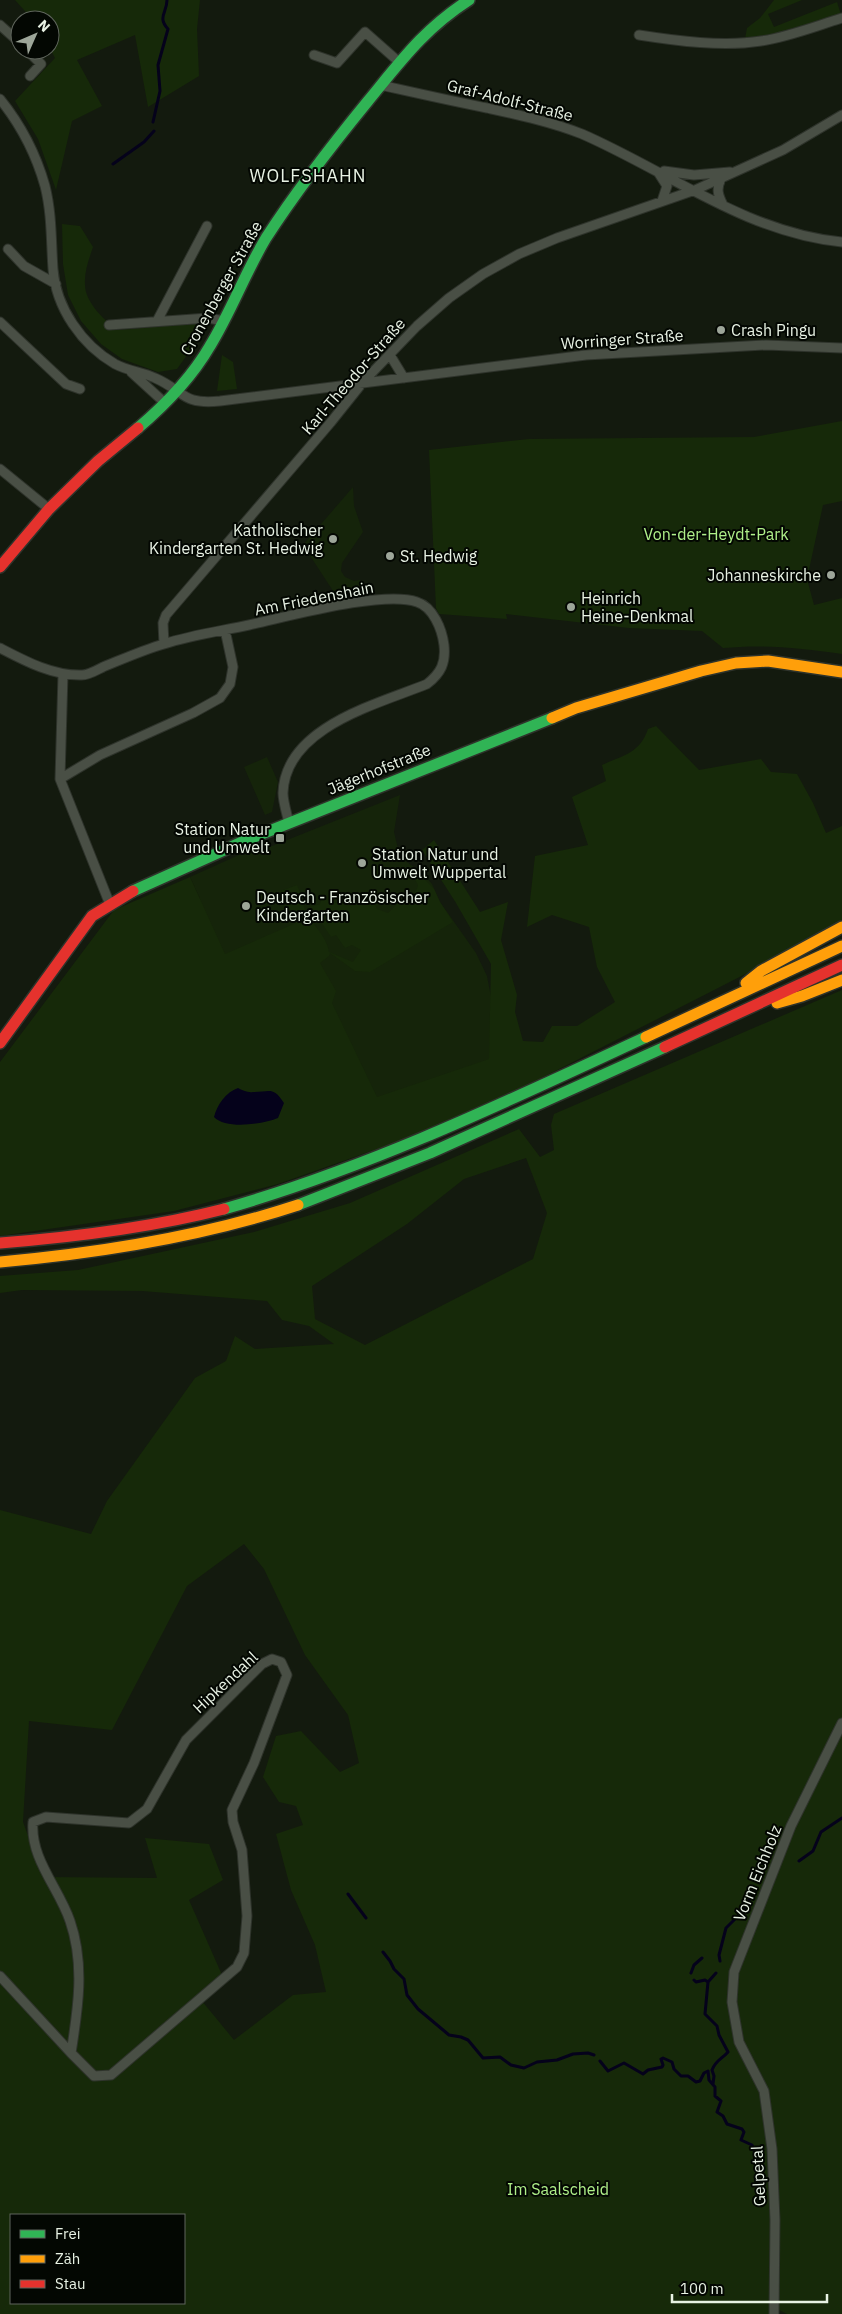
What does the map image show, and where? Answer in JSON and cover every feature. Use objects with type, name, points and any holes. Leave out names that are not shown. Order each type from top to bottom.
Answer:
[{"type":"main road","name":"Cronenberger Straße","points":[[0,568],[49,509],[98,461],[165,403],[176,391],[210,347],[266,239],[287,208],[399,62],[444,16],[469,0]]},
{"type":"main road","name":"Jägerhofstraße","points":[[0,1043],[92,916],[109,902],[242,842],[576,708],[700,671],[736,663],[768,661],[842,672]]},
{"type":"main road","points":[[723,1001],[761,971],[842,927]]},
{"type":"main road","points":[[0,1243],[79,1235],[166,1221],[221,1210],[282,1192],[384,1156],[842,946]]},
{"type":"main road","points":[[0,1262],[108,1250],[224,1226],[288,1208],[407,1163],[842,964]]},
{"type":"main road","points":[[736,1013],[802,996],[842,980]]},
{"type":"street","points":[[639,35],[680,41],[741,43],[762,41],[842,18]]},
{"type":"street","points":[[0,25],[10,34]]},
{"type":"street","points":[[314,55],[336,62],[365,32],[399,62]]},
{"type":"street","points":[[30,76],[41,64],[37,60]]},
{"type":"street","name":"Graf-Adolf-Straße","points":[[380,85],[531,118],[579,133],[723,205],[784,231],[819,240],[842,242]]},
{"type":"street","points":[[0,99],[23,132],[35,156],[45,187],[51,218],[53,270],[66,312],[78,333],[98,352],[129,371],[165,403]]},
{"type":"street","name":"Karl-Theodor-Straße","points":[[164,644],[162,623],[166,615],[363,382],[417,326],[449,298],[490,270],[519,254],[557,238],[696,190],[783,150],[842,115]]},
{"type":"street","points":[[656,170],[694,175],[738,171]]},
{"type":"street","points":[[656,170],[667,186],[662,201]]},
{"type":"street","points":[[721,179],[718,186],[719,196],[723,205]]},
{"type":"street","points":[[157,321],[207,226]]},
{"type":"street","points":[[8,249],[24,266],[56,284]]},
{"type":"street","points":[[109,325],[208,318],[224,321]]},
{"type":"street","points":[[0,322],[66,384],[80,389]]},
{"type":"street","name":"Worringer Straße","points":[[129,371],[153,377],[192,401],[205,402],[586,355],[766,345],[842,348]]},
{"type":"street","points":[[390,355],[404,378]]},
{"type":"street","points":[[0,469],[49,509]]},
{"type":"street","name":"Am Friedenshain","points":[[0,648],[36,665],[63,674],[84,675],[164,644],[361,601],[416,601],[427,607],[441,634],[445,652],[443,667],[437,676],[427,684],[337,720],[304,745],[291,763],[285,777],[283,794],[289,823]]},
{"type":"street","points":[[60,779],[100,755],[193,713],[220,698],[230,684],[233,667],[225,630]]},
{"type":"street","points":[[63,674],[60,779],[109,902]]},
{"type":"street","name":"Hipkendahl","points":[[0,1976],[71,2053],[94,2076],[111,2075],[237,1967],[244,1953],[247,1916],[242,1850],[233,1822],[232,1810],[254,1763],[287,1675],[281,1662],[272,1659],[262,1664],[186,1740],[147,1809],[129,1823],[46,1817],[33,1822],[32,1834],[37,1853],[70,1920],[78,1954],[79,2003],[71,2053]]},
{"type":"street","name":"Vorm Eichholz","points":[[740,2042],[732,2002],[734,1972],[791,1826],[842,1722]]},
{"type":"street","name":"Gelpetal","points":[[740,2042],[764,2091],[772,2150],[775,2220],[774,2314]]},
{"type":"shaded area","name":"Katholischer Kindergarten St. Hedwig","points":[[353,487],[354,506],[363,532],[342,563],[341,571],[345,577],[354,581],[360,580],[361,592],[337,597],[303,545]]},
{"type":"shaded area","points":[[267,757],[278,782],[272,812],[265,815],[244,767]]},
{"type":"shaded area","points":[[400,795],[394,832],[400,857],[423,874],[432,884],[440,902],[476,953],[487,976],[506,1076],[402,1118],[0,1102],[200,899],[190,877],[259,846],[262,850]]},
{"type":"green space","points":[[15,0],[200,0],[197,29],[199,76],[148,107],[135,35],[77,60],[102,106],[72,121],[56,190],[38,139],[15,101],[53,60],[60,60],[60,10],[24,10]]},
{"type":"green space","points":[[774,0],[802,0],[768,14],[774,27],[837,2],[841,15],[761,37],[745,39],[747,28],[760,18]]},
{"type":"green space","points":[[62,224],[80,226],[93,247],[88,261],[85,280],[88,298],[102,317],[119,330],[211,322],[177,369],[158,372],[122,359],[101,344],[81,321],[68,295],[63,264]]},
{"type":"green space","points":[[222,355],[233,362],[237,389],[217,391]]},
{"type":"green space","name":"Von-der-Heydt-Park","points":[[842,421],[842,501],[823,505],[807,579],[814,605],[842,598],[842,654],[782,647],[723,648],[702,631],[629,628],[506,614],[507,619],[439,614],[436,608],[429,450],[529,439],[754,437]]},
{"type":"green space","points":[[656,726],[699,770],[761,759],[771,772],[797,774],[813,803],[826,833],[842,826],[842,920],[773,960],[524,1087],[411,1137],[278,1184],[174,1211],[0,1236],[0,1062],[114,910],[190,877],[225,954],[296,923],[281,891],[297,885],[306,911],[328,946],[329,952],[353,962],[361,950],[352,945],[345,948],[336,935],[331,937],[311,907],[320,904],[322,898],[348,905],[360,904],[373,899],[377,909],[388,913],[398,903],[414,894],[418,885],[412,874],[418,873],[434,889],[453,922],[370,972],[355,971],[330,953],[320,963],[336,991],[332,1003],[377,1097],[489,1059],[491,964],[456,903],[422,850],[434,840],[480,912],[508,902],[501,940],[517,995],[515,1012],[523,1041],[543,1042],[552,1026],[577,1026],[615,1002],[597,967],[589,927],[552,915],[527,927],[535,856],[588,845],[572,797],[606,781],[602,765],[624,756],[636,748],[645,737],[648,729]]},
{"type":"green space","name":"Im Saalscheid","points":[[842,990],[842,2314],[787,2314],[775,2308],[774,2314],[0,2314],[0,1510],[91,1534],[107,1501],[195,1378],[226,1361],[235,1336],[255,1349],[334,1344],[309,1326],[282,1320],[267,1301],[142,1291],[22,1290],[0,1293],[0,1276],[78,1270],[254,1232],[350,1203],[519,1129],[540,1157],[554,1150],[551,1125],[554,1114]],"holes":[[[526,1158],[547,1213],[533,1259],[365,1345],[315,1319],[312,1286],[407,1224],[464,1179]],[[244,1544],[264,1569],[305,1655],[348,1715],[359,1763],[340,1772],[301,1731],[276,1736],[263,1777],[279,1802],[296,1806],[303,1825],[276,1834],[291,1890],[315,1945],[326,1992],[293,1995],[234,2040],[197,1995],[222,1975],[189,1900],[223,1880],[209,1844],[145,1838],[157,1878],[43,1877],[23,1822],[29,1721],[112,1730],[187,1586]]]},
{"type":"water","points":[[238,1088],[249,1092],[271,1091],[277,1094],[284,1103],[278,1118],[255,1124],[236,1125],[220,1121],[214,1117],[217,1108],[223,1100]]},
{"type":"waterway","points":[[153,122],[160,91],[158,65],[168,29],[163,21],[167,0]]},
{"type":"waterway","points":[[113,164],[144,142],[154,131]]},
{"type":"waterway","points":[[799,1861],[813,1851],[821,1832],[842,1818]]},
{"type":"waterway","points":[[720,1961],[719,1955],[726,1928],[746,1908],[754,1888]]},
{"type":"waterway","points":[[348,1894],[366,1918]]},
{"type":"waterway","points":[[383,1952],[394,1969],[404,1979],[407,1995],[418,2009],[449,2035],[468,2040],[483,2058],[500,2057],[511,2065],[524,2068],[537,2062],[557,2060],[573,2054],[588,2053],[594,2055]]},
{"type":"waterway","points":[[691,1973],[694,1965],[702,1958]]},
{"type":"waterway","points":[[713,2084],[714,2076],[712,2070],[717,2062],[728,2052],[719,2035],[717,2026],[705,2014],[708,1982],[716,1973]]},
{"type":"waterway","points":[[694,1980],[696,1982],[705,1980],[708,1982]]},
{"type":"waterway","points":[[600,2061],[608,2071],[624,2063],[643,2074],[648,2070],[662,2067],[661,2059],[663,2058],[672,2062],[674,2069],[681,2076],[688,2076],[696,2082],[700,2081],[704,2073],[708,2071],[709,2080],[715,2087],[715,2096],[721,2101],[717,2112],[723,2116],[727,2124],[742,2129],[744,2132],[741,2140],[752,2145],[758,2161]]},
{"type":"traffic: fast","points":[[138,428],[158,410],[195,369],[218,333],[266,238],[328,151],[414,46],[439,22],[469,0]]},
{"type":"traffic: fast","points":[[133,891],[242,842],[552,718]]},
{"type":"traffic: fast","points":[[224,1209],[279,1192],[386,1153],[491,1108],[646,1037]]},
{"type":"traffic: fast","points":[[298,1205],[430,1153],[665,1047]]},
{"type":"traffic: slow","points":[[552,718],[576,708],[701,671],[736,663],[768,661],[842,672]]},
{"type":"traffic: slow","points":[[746,983],[761,971],[842,927]]},
{"type":"traffic: slow","points":[[646,1037],[842,946]]},
{"type":"traffic: slow","points":[[777,1003],[802,996],[842,980]]},
{"type":"traffic: slow","points":[[0,1262],[76,1254],[188,1235],[298,1205]]},
{"type":"traffic: jam","points":[[0,567],[49,509],[98,461],[138,428]]},
{"type":"traffic: jam","points":[[0,1043],[92,916],[133,891]]},
{"type":"traffic: jam","points":[[665,1047],[842,965]]},
{"type":"traffic: jam","points":[[0,1243],[113,1231],[224,1209]]},
{"type":"place","name":"Crash Pingu","points":[[721,330]]},
{"type":"place","name":"Katholischer Kindergarten St. Hedwig","points":[[333,539]]},
{"type":"place","name":"St. Hedwig","points":[[390,556]]},
{"type":"place","name":"Johanneskirche","points":[[831,575]]},
{"type":"place","name":"Heinrich Heine-Denkmal","points":[[571,607]]},
{"type":"place","name":"Station Natur und Umwelt","points":[[280,838]]},
{"type":"place","name":"Station Natur und Umwelt Wuppertal","points":[[362,863]]},
{"type":"place","name":"Deutsch - Französischer Kindergarten","points":[[246,906]]},
{"type":"district","name":"WOLFSHAHN","points":[[308,175]]}]
